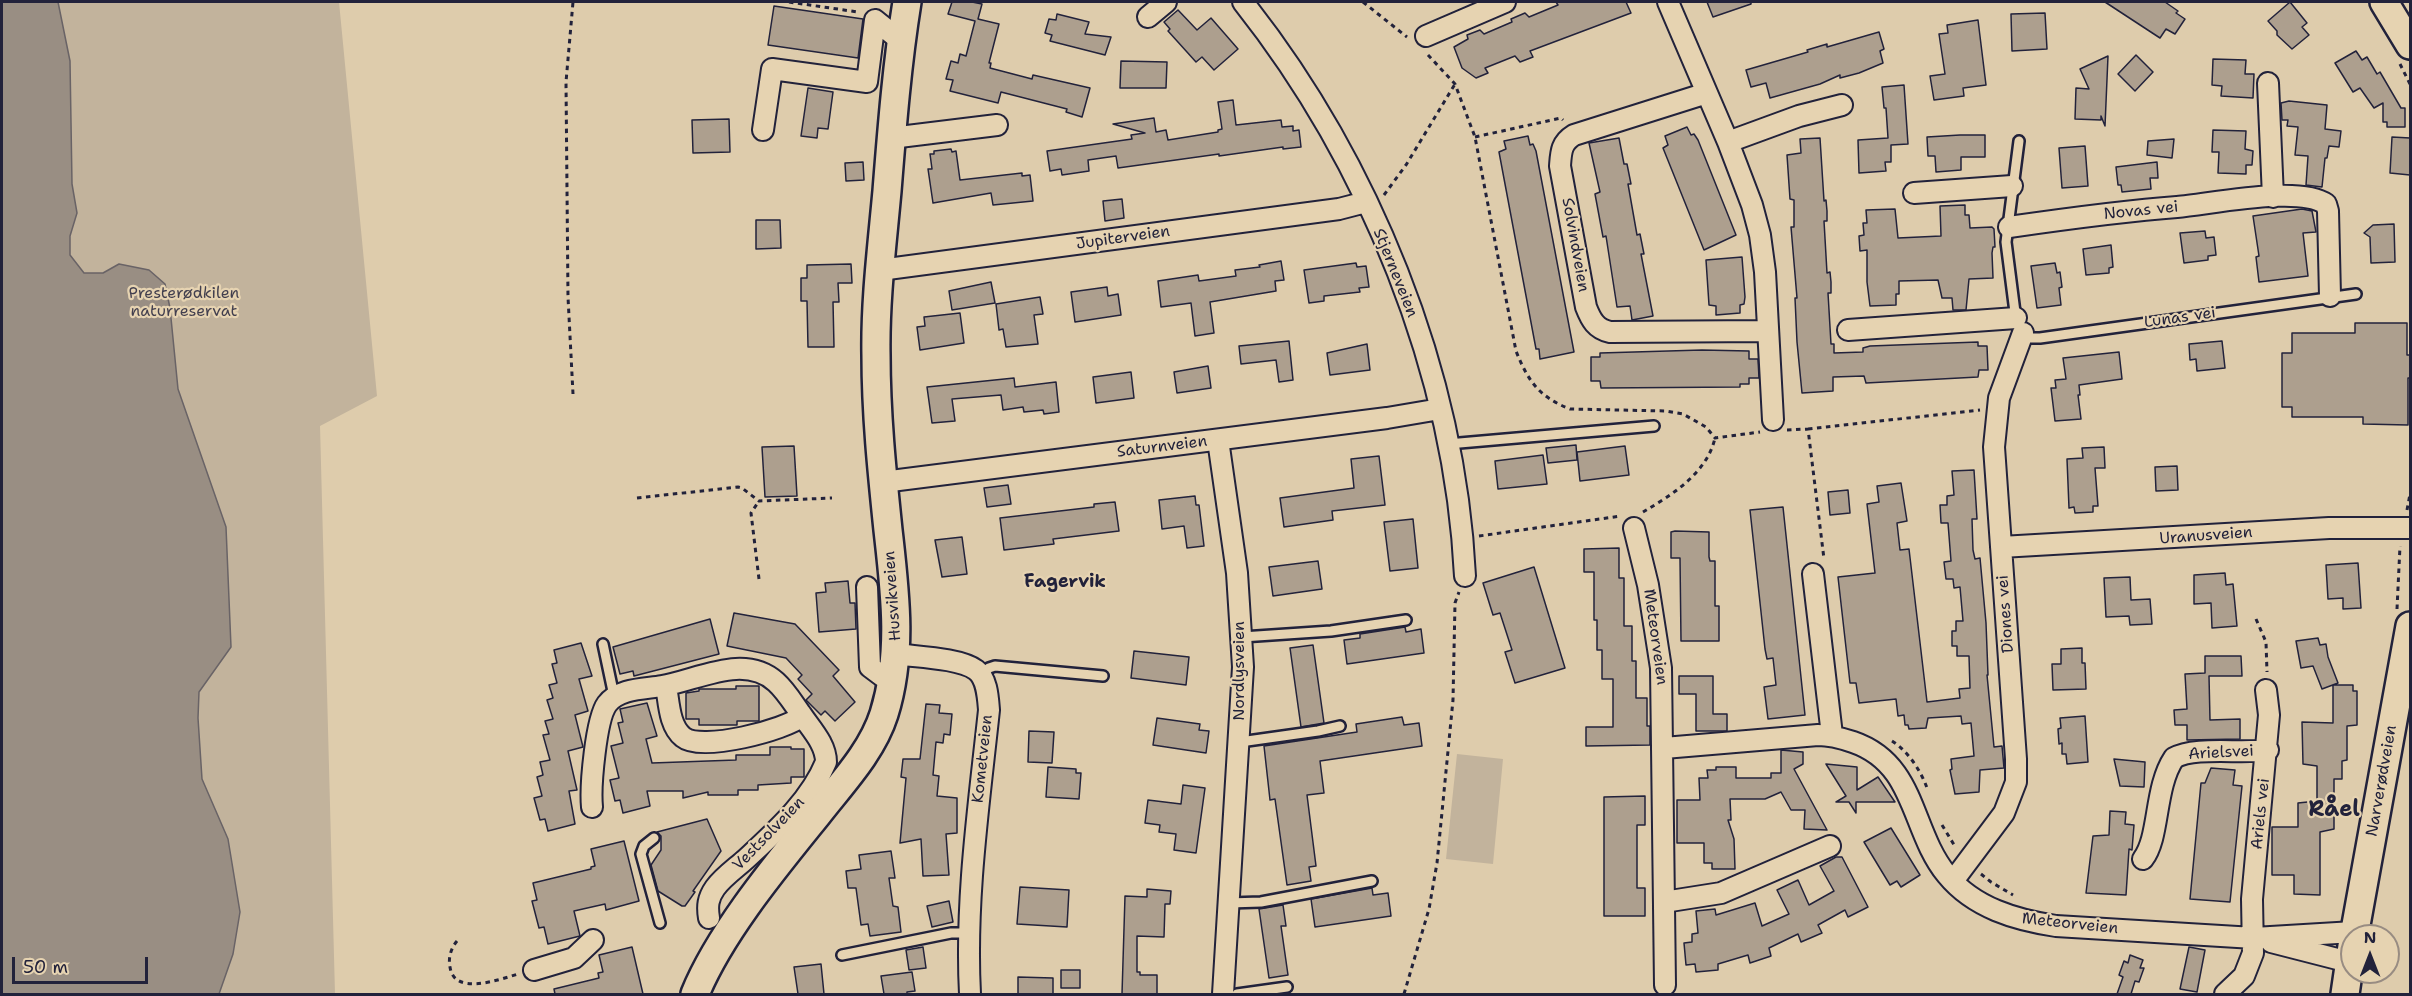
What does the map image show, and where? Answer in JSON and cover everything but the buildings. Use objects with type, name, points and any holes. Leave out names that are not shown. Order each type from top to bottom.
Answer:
[{"type":"main road","name":"Husvikveien","points":[[695,994],[709,964],[727,936],[784,856],[851,772],[870,744],[883,717],[895,667],[894,590],[883,482],[876,356],[879,270],[901,41],[907,2]]},
{"type":"main road","points":[[2384,2],[2410,45]]},
{"type":"main road","name":"Narverødveien","points":[[2355,924],[2403,622]]},
{"type":"street","points":[[1148,17],[1166,2]]},
{"type":"street","name":"Stjerneveien","points":[[1243,2],[1276,43],[1347,160],[1388,250],[1412,312],[1448,444],[1463,538],[1464,576]]},
{"type":"street","points":[[1421,43],[1505,2]]},
{"type":"street","points":[[1668,2],[1728,142],[1752,205],[1760,236],[1765,272],[1773,428]]},
{"type":"street","points":[[875,20],[901,41]]},
{"type":"street","points":[[763,130],[772,69],[867,82],[875,20]]},
{"type":"street","points":[[2268,83],[2273,197]]},
{"type":"street","points":[[1574,135],[1707,93]]},
{"type":"street","points":[[1728,142],[1799,116],[1842,105]]},
{"type":"street","points":[[891,138],[997,125]]},
{"type":"street","name":"Solvindveien","points":[[1574,135],[1566,140],[1561,151],[1560,166],[1590,319],[1597,326],[1610,332],[1767,331]]},
{"type":"street","points":[[1914,193],[2012,186]]},
{"type":"street","name":"Novas vei","points":[[2009,227],[2152,208],[2307,196],[2320,199],[2326,204],[2330,296]]},
{"type":"street","name":"Jupiterveien","points":[[879,270],[1339,209],[1368,208]]},
{"type":"street","name":"Lunas vei","points":[[1848,330],[2019,326]]},
{"type":"street","name":"Diones vei","points":[[1953,882],[2004,813],[2016,782],[1994,447],[1998,401],[2019,326]]},
{"type":"street","name":"Saturnveien","points":[[883,482],[1440,410]]},
{"type":"street","name":"Nordlysveien","points":[[1218,440],[1237,573],[1242,637],[1240,742],[1223,994]]},
{"type":"street","name":"Meteorveien","points":[[1635,518],[1658,634],[1661,668],[1664,748],[1665,985]]},
{"type":"street","name":"Uranusveien","points":[[2001,547],[2329,528],[2406,526]]},
{"type":"street","points":[[1819,567],[1832,735]]},
{"type":"street","points":[[867,587],[870,667],[882,676],[895,667],[965,664],[977,670],[981,675]]},
{"type":"street","name":"Vestsolveien","points":[[614,696],[666,686],[722,670],[750,670],[775,680],[822,745],[826,762],[821,773],[795,809],[775,831],[716,886],[707,907],[709,918]]},
{"type":"street","name":"Kometveien","points":[[970,994],[969,933],[978,810],[989,710],[988,694],[981,675]]},
{"type":"street","points":[[666,686],[675,727],[687,740],[726,741],[788,726],[802,716]]},
{"type":"street","name":"Ariels vei","points":[[2225,994],[2244,976],[2251,962],[2254,938],[2252,899],[2268,750],[2269,715],[2266,690]]},
{"type":"street","points":[[592,807],[591,781],[600,727],[606,705],[614,696]]},
{"type":"street","name":"Meteorveien","points":[[1664,748],[1832,735],[1866,746],[1879,754],[1893,768],[1908,791],[1922,832],[1935,858],[1953,882],[1984,905],[2006,916],[2056,926],[2254,938]]},
{"type":"street","name":"Arielsvei","points":[[2143,859],[2149,848],[2162,782],[2174,758],[2189,753],[2243,753],[2268,750]]},
{"type":"street","points":[[1664,902],[1721,893],[1830,846]]},
{"type":"street","points":[[2254,938],[2325,932],[2340,939]]},
{"type":"street","points":[[2254,938],[2340,943]]},
{"type":"street","points":[[534,970],[574,957],[592,940]]},
{"type":"lane","points":[[2019,141],[2012,186],[2006,254],[2019,326]]},
{"type":"lane","name":"Lunas vei","points":[[2019,326],[2031,338],[2040,338],[2356,294]]},
{"type":"lane","points":[[1448,444],[1654,426]]},
{"type":"lane","points":[[1242,637],[1331,632],[1406,620]]},
{"type":"lane","points":[[603,644],[614,696]]},
{"type":"lane","points":[[981,675],[994,666],[1103,676]]},
{"type":"lane","points":[[1240,742],[1340,726]]},
{"type":"lane","points":[[654,838],[644,846],[641,854],[660,923]]},
{"type":"lane","points":[[1229,903],[1262,902],[1372,882]]},
{"type":"lane","points":[[842,955],[951,933],[969,933]]},
{"type":"lane","points":[[1237,994],[1287,987]]},
{"type":"path","points":[[573,2],[566,82],[568,297],[573,394]]},
{"type":"path","points":[[789,2],[860,12],[875,20]]},
{"type":"path","points":[[1363,2],[1421,43],[1455,84],[1475,137],[1516,351],[1526,375],[1539,391],[1570,409],[1666,411],[1683,414],[1706,427],[1715,438]]},
{"type":"path","points":[[1368,208],[1406,165],[1455,84]]},
{"type":"path","points":[[1475,137],[1561,118],[1574,135]]},
{"type":"path","points":[[1715,438],[1773,428],[1808,429],[1978,411],[1998,401]]},
{"type":"path","points":[[1808,429],[1819,567]]},
{"type":"path","points":[[1463,538],[1635,518],[1662,501],[1703,467],[1711,453],[1715,438]]},
{"type":"path","points":[[637,498],[738,487],[759,501],[832,498]]},
{"type":"path","points":[[2403,622],[2399,596],[2410,494]]},
{"type":"path","points":[[759,501],[751,513],[759,579]]},
{"type":"path","points":[[1404,994],[1429,909],[1437,863],[1453,700],[1455,603],[1464,576]]},
{"type":"path","points":[[2256,619],[2266,642],[2268,665],[2266,690]]},
{"type":"path","points":[[1889,739],[1898,745],[1923,777],[1931,798]]},
{"type":"path","points":[[1942,824],[1958,852],[1968,862],[1991,882],[2018,898]]},
{"type":"path","points":[[457,941],[450,954],[450,968],[455,981],[459,984],[478,985],[534,970]]},
{"type":"green space","name":"Presterødkilen naturreservat","points":[[2,2],[339,2],[377,396],[320,426],[335,994],[2,994]]},
{"type":"green space","points":[[1457,754],[1503,759],[1493,864],[1446,859]]},
{"type":"shaded area","points":[[2,2],[58,2],[70,61],[72,184],[77,213],[70,236],[70,255],[84,273],[103,273],[119,264],[149,270],[165,284],[170,308],[178,389],[226,527],[231,647],[199,692],[198,718],[202,779],[228,839],[240,912],[233,954],[219,994],[2,994]]},
{"type":"district","name":"Fagervik","points":[[1065,582]]},
{"type":"district","name":"Råel","points":[[2334,810]]}]
